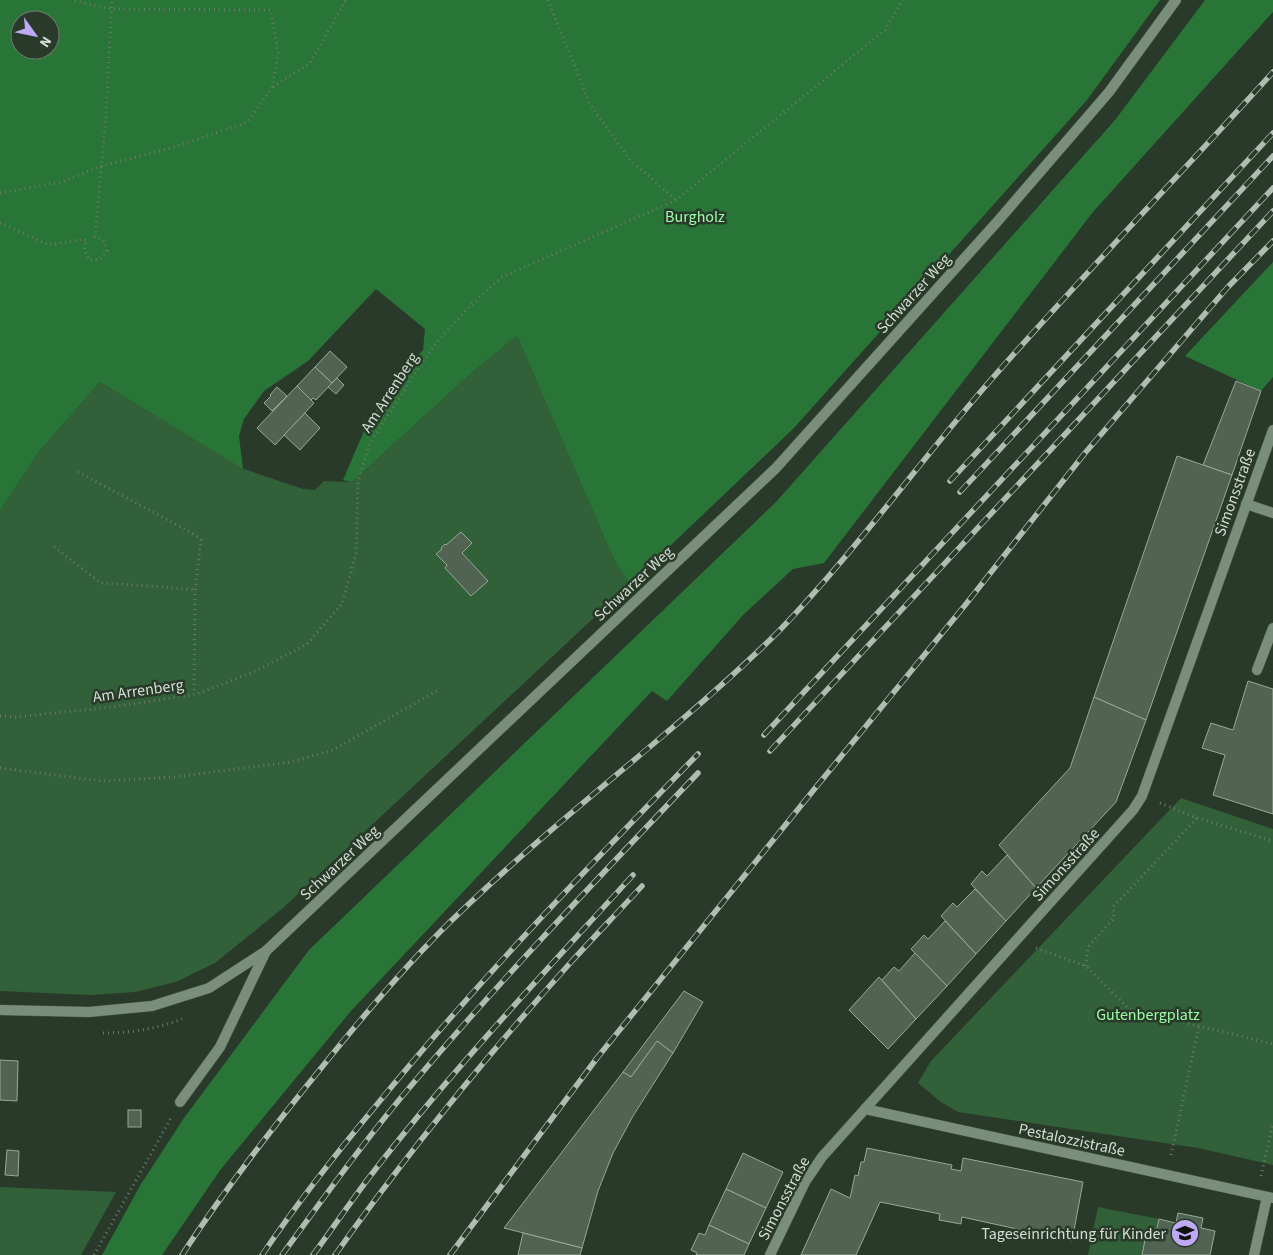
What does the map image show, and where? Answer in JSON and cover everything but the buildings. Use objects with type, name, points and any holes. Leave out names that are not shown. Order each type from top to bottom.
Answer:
[{"type":"street","name":"Schwarzer Weg","points":[[0,1010],[89,1012],[152,1006],[209,988],[266,951],[776,468],[997,222],[1109,92],[1176,0]]},
{"type":"street","name":"Simonsstraße","points":[[770,1255],[805,1182],[822,1156],[1017,942],[1133,810],[1142,796],[1273,430]]},
{"type":"street","points":[[1246,504],[1273,513]]},
{"type":"street","points":[[1257,670],[1273,628]]},
{"type":"street","points":[[180,1102],[220,1047],[266,951]]},
{"type":"street","name":"Pestalozzistraße","points":[[865,1109],[1266,1197]]},
{"type":"street","points":[[1254,1255],[1266,1197]]},
{"type":"path","points":[[71,0],[112,9],[271,10],[278,53],[272,88]]},
{"type":"path","points":[[0,223],[49,245],[83,238],[87,241],[84,249],[89,260],[100,259],[107,250],[103,240],[95,238],[102,166],[112,0]]},
{"type":"path","points":[[0,193],[61,182],[102,166],[178,146],[247,122],[272,88],[310,64],[346,0]]},
{"type":"path","points":[[548,0],[590,104],[629,159],[676,200]]},
{"type":"path","name":"Am Arrenberg","points":[[0,716],[113,708],[194,694],[256,671],[307,644],[342,604],[356,554],[358,481],[370,443],[438,341],[502,277],[676,200],[885,30],[903,0]]},
{"type":"path","points":[[78,472],[194,534],[201,540],[195,590],[194,694]]},
{"type":"path","points":[[54,547],[100,583],[195,590]]},
{"type":"path","points":[[0,768],[103,781],[174,777],[290,762],[333,750],[440,689]]},
{"type":"path","points":[[1142,796],[1197,818],[1273,842]]},
{"type":"path","points":[[1086,966],[1088,947],[1114,918],[1113,907],[1197,818]]},
{"type":"path","points":[[1017,942],[1086,966],[1129,1009],[1273,1044]]},
{"type":"path","points":[[1167,1176],[1199,1026]]},
{"type":"path","points":[[94,1255],[180,1102]]},
{"type":"path","points":[[1266,1197],[1273,1123]]},
{"type":"green space","name":"Burgholz","points":[[0,0],[1160,0],[1087,100],[794,428],[630,584],[614,560],[517,336],[476,369],[352,482],[343,480],[364,431],[393,382],[423,350],[425,329],[376,289],[308,361],[264,391],[244,419],[239,436],[243,469],[100,382],[38,453],[0,511]]},
{"type":"green space","points":[[1205,0],[1273,0],[1273,12],[1093,212],[824,563],[793,569],[744,614],[667,701],[652,691],[351,1011],[221,1169],[162,1255],[102,1255],[141,1184],[184,1118],[309,950],[776,502],[1115,120]]},
{"type":"green space","points":[[1273,262],[1273,377],[1261,391],[1185,356]]},
{"type":"green space","points":[[517,336],[614,560],[630,584],[283,908],[215,963],[176,982],[135,992],[91,995],[0,991],[0,511],[38,453],[100,382],[244,469],[303,489],[315,490],[324,481],[352,482],[476,369]]},
{"type":"green space","name":"Gutenbergplatz","points":[[1181,798],[1273,829],[1273,1165],[1198,1148],[958,1112],[941,1102],[918,1083],[931,1061]]},
{"type":"green space","points":[[0,1187],[116,1192],[81,1255],[0,1255]]},
{"type":"green space","points":[[1098,1207],[1159,1219],[1155,1237],[1147,1235],[1142,1255],[1088,1255]]},
{"type":"railway","points":[[182,1255],[232,1182],[286,1112],[337,1048],[417,956],[500,875],[701,703],[779,631],[832,572],[983,389],[1273,72]]},
{"type":"railway","points":[[950,481],[1273,133]]},
{"type":"railway","points":[[960,492],[1273,156]]},
{"type":"railway","points":[[764,735],[1273,188]]},
{"type":"railway","points":[[770,751],[1273,211]]},
{"type":"railway","points":[[450,1255],[597,1058],[966,604],[1085,453],[1227,288],[1273,241]]},
{"type":"railway","points":[[262,1255],[333,1158],[456,1012],[575,882],[698,754]]},
{"type":"railway","points":[[282,1255],[380,1124],[449,1041],[554,925],[698,773]]},
{"type":"railway","points":[[313,1255],[402,1136],[499,1022],[633,875]]},
{"type":"railway","points":[[335,1255],[420,1141],[479,1068],[572,961],[642,886]]},
{"type":"place","name":"Tageseinrichtung für Kinder","points":[[1185,1233]]}]
